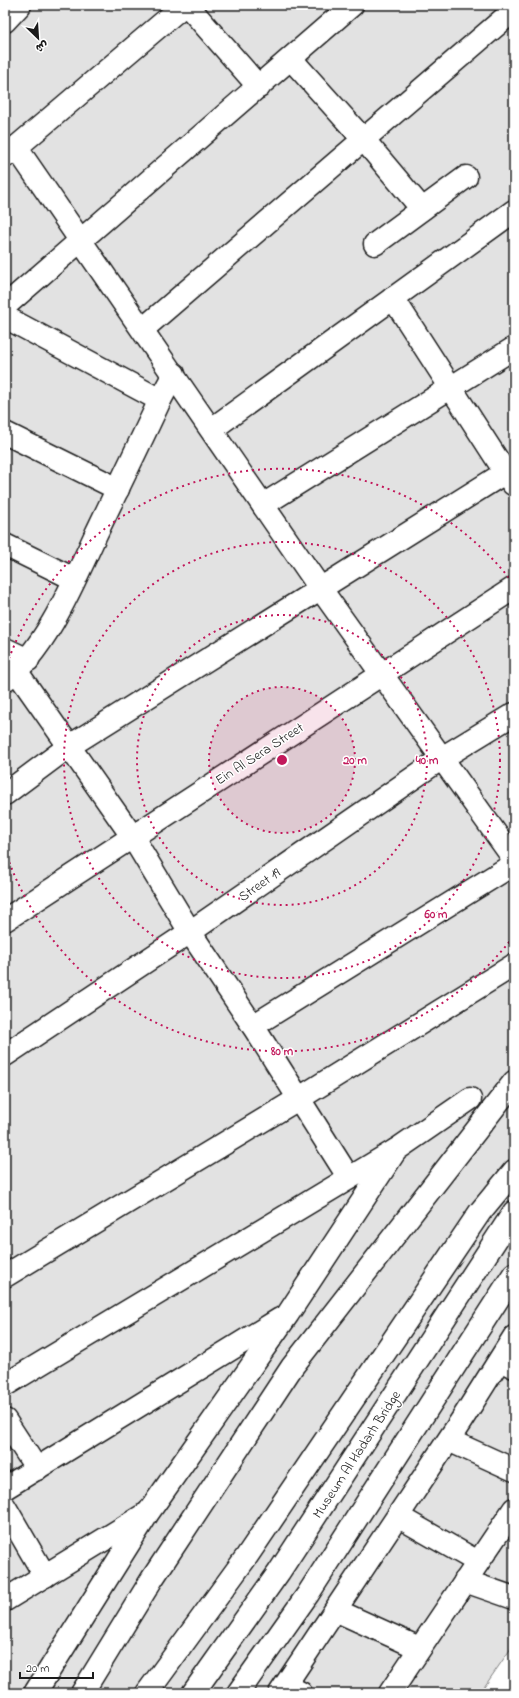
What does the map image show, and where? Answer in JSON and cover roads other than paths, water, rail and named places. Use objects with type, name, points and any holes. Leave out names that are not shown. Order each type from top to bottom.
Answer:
[{"type":"main road","points":[[5,21],[20,5]]},
{"type":"main road","points":[[259,87],[186,5],[11,152],[80,239],[320,588],[514,859]]},
{"type":"main road","points":[[5,306],[80,239],[259,87],[352,5]]},
{"type":"main road","points":[[143,329],[514,10]]},
{"type":"main road","points":[[291,59],[364,140],[422,209]]},
{"type":"main road","points":[[375,244],[466,177]]},
{"type":"main road","points":[[212,429],[514,211]]},
{"type":"main road","points":[[5,794],[68,747],[320,588],[511,475],[393,298]]},
{"type":"main road","points":[[5,317],[160,400]]},
{"type":"main road","points":[[263,505],[514,348]]},
{"type":"main road","points":[[17,670],[45,633],[74,580],[160,400],[174,374]]},
{"type":"main road","points":[[5,433],[118,489]]},
{"type":"main road","points":[[5,544],[74,580]]},
{"type":"main road","name":"Ein Al Sera Street","points":[[5,920],[514,588]]},
{"type":"main road","points":[[5,649],[17,670],[68,747],[132,836],[190,932],[253,1026],[349,1178]]},
{"type":"main road","name":"Street 19","points":[[5,1055],[190,932],[442,758],[514,714]]},
{"type":"main road","points":[[253,1026],[514,864]]},
{"type":"main road","points":[[7,1271],[298,1099],[514,965]]},
{"type":"main road","points":[[82,1693],[165,1559],[292,1366],[514,1082]]},
{"type":"main road","points":[[5,1384],[396,1150],[470,1100]]},
{"type":"main road","points":[[35,1693],[148,1513],[288,1314],[396,1150]]},
{"type":"main road","points":[[147,1693],[247,1556],[480,1212],[514,1170]]},
{"type":"main road","name":"Museum Al Hadarh Bridge","points":[[193,1693],[279,1572],[514,1212]]},
{"type":"main road","points":[[238,1693],[308,1594],[514,1274]]},
{"type":"main road","points":[[5,1488],[288,1314]]},
{"type":"main road","points":[[292,1692],[514,1337]]},
{"type":"main road","points":[[292,1692],[512,1362]]},
{"type":"main road","points":[[5,1420],[37,1469]]},
{"type":"main road","points":[[457,1444],[514,1470]]},
{"type":"main road","points":[[5,1506],[45,1576]]},
{"type":"main road","points":[[390,1693],[514,1509]]},
{"type":"main road","points":[[5,1600],[148,1513]]},
{"type":"main road","points":[[406,1521],[478,1562]]},
{"type":"main road","points":[[465,1581],[514,1598]]},
{"type":"main road","points":[[344,1614],[419,1648]]}]
